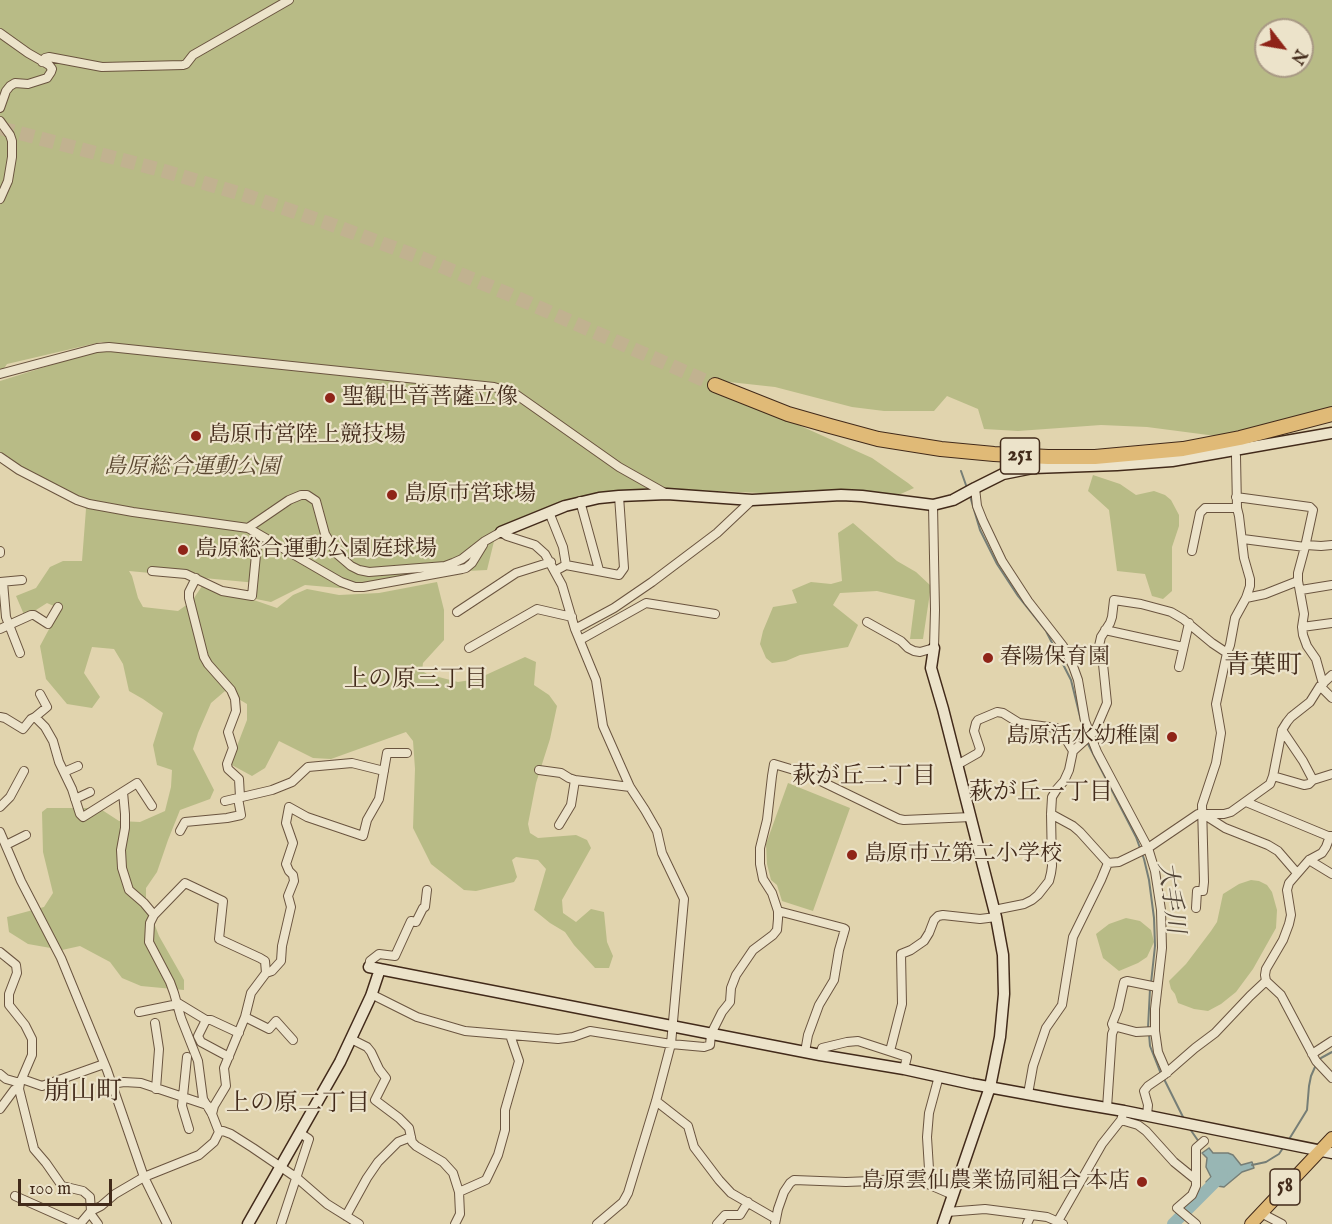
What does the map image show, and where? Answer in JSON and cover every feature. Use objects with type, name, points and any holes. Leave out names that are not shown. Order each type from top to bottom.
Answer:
[{"type":"highway","name":"251","points":[[715,385],[788,414],[878,439],[941,449],[1048,457],[1095,457],[1183,449],[1240,438],[1332,414]]},
{"type":"main road","name":"58","points":[[1251,1224],[1326,1152],[1332,1137]]},
{"type":"street","points":[[42,62],[49,57],[102,67],[183,65],[193,55],[290,0]]},
{"type":"street","points":[[0,33],[52,69],[47,78],[28,84],[15,83],[10,86],[0,108]]},
{"type":"street","points":[[0,121],[12,141],[12,157],[8,181],[0,199]]},
{"type":"street","points":[[0,374],[97,348],[109,347],[494,387],[514,393],[620,467],[667,494]]},
{"type":"street","points":[[248,528],[289,500],[307,495],[316,501],[326,534],[337,554],[351,566],[369,572],[445,566],[462,559],[501,532],[580,501],[619,496],[667,494],[752,500],[841,495],[933,505],[953,500],[1003,474],[1033,468],[1117,465],[1172,460],[1332,433]]},
{"type":"street","points":[[1196,908],[1197,891],[1203,891],[1204,882],[1202,805],[1216,763],[1221,733],[1216,704],[1235,618],[1250,586],[1237,508],[1236,456]]},
{"type":"street","points":[[0,457],[19,470],[89,504],[248,528],[349,585],[363,587],[466,568],[485,541]]},
{"type":"street","points":[[970,490],[1002,561],[1063,646],[1073,666],[1078,680],[1087,738],[1155,871],[1161,910],[1162,948],[1153,986],[1155,1009],[1150,1031],[1158,1052],[1163,1076]]},
{"type":"street","points":[[555,571],[566,565],[619,575],[624,568],[619,496]]},
{"type":"street","points":[[1236,498],[1312,508],[1314,512],[1298,573],[1304,614],[1302,627],[1307,646],[1316,659],[1321,685],[1332,698]]},
{"type":"street","points":[[575,629],[614,608],[652,582],[717,533],[752,500]]},
{"type":"street","points":[[580,501],[599,570]]},
{"type":"street","points":[[933,505],[935,610],[931,668],[995,914],[1003,955],[1004,994],[1000,1036],[990,1087],[943,1224]]},
{"type":"street","points":[[1192,551],[1200,513],[1205,508],[1237,508]]},
{"type":"street","points":[[549,512],[563,547],[566,565]]},
{"type":"street","points":[[501,532],[535,545],[551,562],[562,585],[575,629],[596,680],[603,726],[630,788],[657,831],[662,854],[684,899],[671,1044],[656,1101],[628,1193],[623,1202],[597,1224]]},
{"type":"street","points":[[152,571],[186,574],[222,591],[252,596],[258,534]]},
{"type":"street","points":[[1243,539],[1305,546],[1332,545]]},
{"type":"street","points":[[457,612],[516,573],[551,562]]},
{"type":"street","points":[[180,831],[184,822],[241,815],[239,778],[228,769],[227,764],[232,748],[228,732],[236,711],[235,699],[231,690],[204,657],[189,598],[189,592],[196,578]]},
{"type":"street","points":[[20,653],[6,617],[2,582],[22,580]]},
{"type":"street","points":[[1246,598],[1265,594],[1298,581]]},
{"type":"street","points":[[1300,590],[1332,585]]},
{"type":"street","points":[[890,1051],[902,1004],[901,954],[924,940],[938,916],[980,919],[1032,900],[1048,881],[1052,866],[1052,796],[1070,770],[1073,751],[1098,726],[1107,703],[1099,646],[1101,637],[1112,617],[1114,600],[1171,612],[1227,653]]},
{"type":"street","points":[[580,640],[646,603],[715,614]]},
{"type":"street","points":[[0,628],[31,615],[48,624],[58,607]]},
{"type":"street","points":[[469,648],[537,609],[572,617]]},
{"type":"street","points":[[867,622],[914,651],[920,652],[934,648]]},
{"type":"street","points":[[1179,667],[1189,623]]},
{"type":"street","points":[[1302,627],[1332,623]]},
{"type":"street","points":[[1105,630],[1183,647]]},
{"type":"street","points":[[1108,863],[1119,862],[1144,850],[1202,813],[1231,812],[1267,787],[1273,776],[1282,730],[1291,717],[1310,702],[1321,685],[1332,675]]},
{"type":"street","points":[[0,717],[24,729],[30,719],[48,707],[40,694]]},
{"type":"street","points":[[957,765],[978,753],[980,749],[974,731],[975,723],[997,712],[1019,723],[1056,728],[1062,733],[1073,751]]},
{"type":"street","points":[[35,717],[53,741],[59,762],[83,817],[137,783],[152,806]]},
{"type":"street","points":[[1282,730],[1313,780]]},
{"type":"street","points":[[212,1114],[226,1086],[224,1068],[239,1034],[251,993],[266,973],[272,971],[281,961],[282,945],[291,908],[288,896],[294,881],[286,864],[293,843],[286,823],[289,807],[307,817],[363,836],[367,820],[379,799],[387,753],[406,753]]},
{"type":"street","points":[[225,801],[272,790],[292,782],[308,767],[351,763],[384,771]]},
{"type":"street","points":[[371,994],[417,1017],[465,1031],[558,1038],[573,1037],[590,1031],[671,1044],[704,1047],[711,1045],[711,1034],[730,1002],[731,988],[736,975],[753,950],[777,930],[778,911],[763,879],[760,864],[760,848],[767,820],[774,764],[804,773],[899,819],[971,817]]},
{"type":"street","points":[[64,772],[78,766]]},
{"type":"street","points":[[539,770],[561,773],[575,780],[630,788]]},
{"type":"street","points":[[0,807],[10,797],[24,771]]},
{"type":"street","points":[[1273,776],[1304,785],[1332,774]]},
{"type":"street","points":[[559,825],[571,806],[575,780]]},
{"type":"street","points":[[75,799],[90,792]]},
{"type":"street","points":[[123,792],[125,828],[121,850],[122,868],[129,890],[154,915]]},
{"type":"street","points":[[1246,802],[1331,836],[1322,854],[1309,860],[1288,886],[1291,908],[1289,924],[1284,940],[1264,975],[1266,981],[1281,995],[1316,1060],[1332,1078]]},
{"type":"street","points":[[1202,813],[1225,828],[1278,851],[1297,873]]},
{"type":"street","points":[[1051,814],[1080,832],[1108,863]]},
{"type":"street","points":[[0,832],[21,881],[62,958],[112,1084],[144,1177],[168,1224]]},
{"type":"street","points":[[6,845],[26,834]]},
{"type":"street","points":[[1309,860],[1332,874]]},
{"type":"street","points":[[1028,1094],[1033,1066],[1046,1028],[1062,1005],[1073,937],[1108,863]]},
{"type":"street","points":[[15,1196],[79,1224],[115,1194],[144,1177],[199,1155],[214,1142],[219,1132],[203,1099],[198,1062],[180,1018],[178,1004],[170,982],[149,942],[150,923],[154,915],[185,883],[223,901],[219,939],[265,961],[266,973]]},
{"type":"street","points":[[427,890],[425,907],[417,922],[411,921],[396,956],[379,954],[370,961],[375,968],[672,1027],[1107,1108],[1123,1115],[1146,1131],[1174,1162],[1196,1179]]},
{"type":"street","points":[[778,911],[843,928],[845,931],[834,980],[819,1005],[808,1035],[805,1052]]},
{"type":"street","points":[[0,952],[15,965],[17,973],[9,994],[9,1005],[25,1025],[32,1039],[32,1055],[20,1083],[0,1109]]},
{"type":"street","points":[[248,1224],[340,1062],[371,994],[375,968]]},
{"type":"street","points":[[1147,1115],[1148,1105],[1144,1091],[1148,1086],[1215,1033],[1266,981]]},
{"type":"street","points":[[1107,1108],[1114,1029],[1112,1024],[1119,1009],[1125,982],[1153,986]]},
{"type":"street","points":[[139,1012],[178,1004],[206,1020],[211,1020],[239,1034]]},
{"type":"street","points":[[245,1017],[269,1029],[276,1021],[293,1040]]},
{"type":"street","points":[[206,1020],[198,1036],[201,1042],[229,1057]]},
{"type":"street","points":[[155,1023],[159,1049],[156,1089]]},
{"type":"street","points":[[1114,1029],[1118,1027],[1129,1031],[1150,1031]]},
{"type":"street","points":[[459,1192],[486,1180],[498,1155],[505,1130],[505,1110],[519,1061],[510,1035]]},
{"type":"street","points":[[351,1039],[367,1047],[386,1078],[375,1100],[409,1128],[412,1142],[416,1146],[443,1162],[453,1173],[459,1192],[460,1214],[454,1224]]},
{"type":"street","points":[[820,1055],[822,1048],[854,1041],[865,1042],[907,1058],[904,1069]]},
{"type":"street","points":[[1316,1060],[1332,1041]]},
{"type":"street","points":[[187,1057],[182,1106],[189,1129]]},
{"type":"street","points":[[0,1074],[6,1079],[20,1083],[42,1086],[104,1064]]},
{"type":"street","points":[[930,1185],[927,1137],[929,1113],[939,1076]]},
{"type":"street","points":[[20,1083],[34,1149],[62,1186],[83,1191],[90,1197],[91,1212],[98,1224]]},
{"type":"street","points":[[112,1084],[141,1083],[207,1105]]},
{"type":"street","points":[[656,1101],[688,1126],[694,1147],[731,1193],[776,1222],[784,1192],[794,1180],[846,1182],[904,1178],[930,1185],[953,1195]]},
{"type":"street","points":[[1123,1115],[1147,1115],[1326,1152]]},
{"type":"street","points":[[947,1212],[985,1209],[1047,1217],[1061,1223],[1102,1144],[1123,1115]]},
{"type":"street","points":[[219,1132],[231,1134],[297,1178],[327,1204],[359,1224]]},
{"type":"street","points":[[281,1224],[309,1139],[300,1133]]},
{"type":"street","points":[[346,1216],[378,1162],[398,1142],[411,1137]]},
{"type":"street","points":[[1196,1224],[1184,1217],[1177,1208],[1192,1195],[1196,1186],[1196,1148],[1204,1141]]},
{"type":"street","points":[[717,1224],[725,1215],[740,1215],[748,1202]]},
{"type":"street","points":[[1262,1213],[1282,1224]]},
{"type":"street","points":[[1027,1224],[1031,1215]]},
{"type":"green space","name":"島原総合運動公園","points":[[0,0],[1332,0],[1332,407],[1216,436],[1147,427],[1101,425],[1018,431],[984,429],[978,409],[947,396],[934,411],[884,411],[852,407],[775,387],[711,380],[783,418],[872,458],[914,488],[894,497],[651,488],[654,490],[583,496],[497,529],[487,570],[467,571],[362,590],[305,585],[271,602],[256,599],[257,583],[129,571],[143,607],[178,611],[192,601],[202,586],[216,587],[277,608],[293,595],[307,589],[339,595],[379,593],[437,582],[444,610],[444,640],[423,663],[422,671],[458,682],[477,679],[525,657],[536,662],[534,685],[549,695],[557,706],[550,739],[536,783],[528,824],[530,833],[538,838],[576,835],[587,840],[591,848],[562,900],[563,913],[576,922],[591,909],[604,912],[607,942],[613,956],[609,968],[595,968],[565,932],[534,910],[546,869],[538,860],[516,857],[512,860],[517,877],[514,882],[476,891],[464,890],[431,864],[413,828],[415,769],[413,741],[406,732],[331,759],[313,758],[279,741],[265,768],[252,776],[230,764],[247,720],[247,704],[225,691],[211,703],[193,749],[214,790],[210,799],[180,810],[157,872],[146,888],[146,902],[159,936],[184,980],[184,990],[141,986],[122,978],[110,962],[80,946],[62,950],[28,944],[9,932],[7,917],[44,907],[53,893],[43,852],[42,812],[47,808],[99,808],[119,821],[140,822],[165,811],[171,787],[172,770],[157,765],[153,745],[163,713],[129,691],[123,664],[114,649],[92,647],[84,673],[100,697],[92,708],[67,704],[46,679],[40,646],[56,616],[56,607],[47,603],[25,617],[16,596],[36,588],[50,567],[63,561],[82,561],[86,509],[77,497],[19,466],[0,453],[0,381],[96,351],[108,349],[156,354],[101,342],[7,364],[0,374]]},
{"type":"green space","points":[[1093,475],[1120,484],[1136,495],[1154,491],[1171,500],[1179,515],[1179,526],[1172,547],[1172,591],[1163,599],[1152,596],[1145,574],[1117,571],[1109,510],[1088,491]]},
{"type":"green space","points":[[853,523],[897,561],[916,572],[931,586],[923,639],[910,639],[915,600],[877,591],[840,593],[833,605],[858,625],[848,647],[800,655],[786,661],[772,663],[766,658],[760,644],[773,607],[797,603],[792,590],[811,582],[831,584],[842,581],[838,533]]},
{"type":"green space","points":[[788,783],[850,808],[813,911],[782,901],[777,885],[771,880],[767,864],[766,844]]},
{"type":"green space","points":[[1251,880],[1267,885],[1272,892],[1277,910],[1276,928],[1253,969],[1236,992],[1208,1011],[1178,1003],[1169,981],[1186,964],[1217,922],[1223,894]]},
{"type":"green space","points":[[1126,918],[1140,921],[1151,930],[1154,942],[1147,957],[1119,971],[1103,958],[1096,934],[1109,924]]},
{"type":"water","points":[[1209,1148],[1213,1153],[1233,1155],[1241,1165],[1252,1162],[1254,1168],[1242,1172],[1224,1187],[1217,1186],[1214,1189],[1206,1182],[1211,1177],[1206,1167],[1207,1158],[1202,1153]]},
{"type":"waterway","name":"大手川","points":[[961,471],[967,488]]},
{"type":"waterway","name":"大手川","points":[[970,496],[980,530],[997,564],[1018,596],[1046,631],[1071,680],[1085,737]]},
{"type":"waterway","name":"大手川","points":[[1087,742],[1136,837],[1144,859],[1154,918],[1155,946],[1151,983]]},
{"type":"waterway","name":"大手川","points":[[1148,1028],[1150,989]]},
{"type":"waterway","name":"大手川","points":[[1149,1034],[1150,1046],[1161,1074]]},
{"type":"waterway","points":[[1288,1141],[1307,1110],[1309,1086],[1315,1067],[1321,1058],[1332,1052]]},
{"type":"waterway","name":"大手川","points":[[1164,1079],[1184,1119]]},
{"type":"waterway","name":"大手川","points":[[1190,1129],[1199,1142]]},
{"type":"waterway","points":[[1252,1165],[1266,1162],[1279,1154],[1283,1148]]},
{"type":"waterway","name":"大手川","points":[[1173,1224],[1222,1175]]},
{"type":"tunnel","points":[[0,128],[161,170],[330,224],[506,293],[715,385]]},
{"type":"place","name":"聖観世音菩薩立像","points":[[330,398]]},
{"type":"place","name":"島原市営陸上競技場","points":[[196,436]]},
{"type":"place","name":"島原市営球場","points":[[392,495]]},
{"type":"place","name":"島原総合運動公園庭球場","points":[[183,550]]},
{"type":"place","name":"春陽保育園","points":[[988,658]]},
{"type":"place","name":"島原活水幼稚園","points":[[1172,737]]},
{"type":"place","name":"島原市立第二小学校","points":[[852,855]]},
{"type":"place","name":"島原雲仙農業協同組合 本店","points":[[1142,1182]]},
{"type":"district","name":"青葉町","points":[[1263,668]]},
{"type":"district","name":"上の原三丁目","points":[[416,681]]},
{"type":"district","name":"萩が丘二丁目","points":[[864,778]]},
{"type":"district","name":"萩が丘一丁目","points":[[1041,794]]},
{"type":"district","name":"崩山町","points":[[83,1094]]},
{"type":"district","name":"上の原二丁目","points":[[298,1105]]}]
